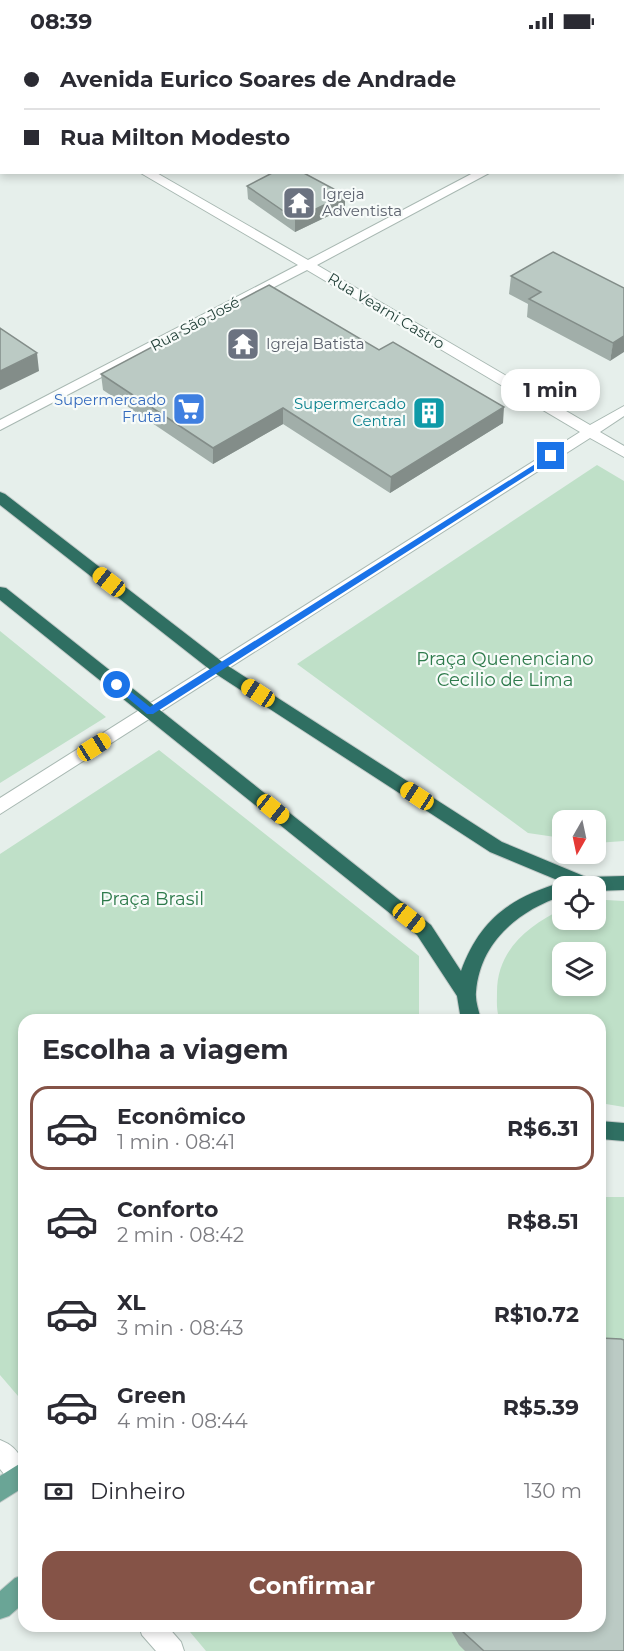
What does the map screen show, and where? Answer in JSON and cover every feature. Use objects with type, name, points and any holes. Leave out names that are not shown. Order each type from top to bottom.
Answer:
[{"type":"highway","points":[[0,497],[219,668],[496,847],[559,876]]},
{"type":"highway","points":[[0,592],[424,930],[466,995],[470,1014]]},
{"type":"highway","points":[[606,884],[624,883]]},
{"type":"highway","points":[[466,995],[475,954],[500,920],[538,896],[552,892]]},
{"type":"highway","points":[[606,1131],[624,1132]]},
{"type":"main road","points":[[0,1491],[18,1479]]},
{"type":"main road","points":[[0,1607],[18,1592]]},
{"type":"street","name":"Rua Vearni Castro","points":[[149,174],[308,265],[624,452]]},
{"type":"street","name":"Rua São José","points":[[0,426],[481,174]]},
{"type":"street","points":[[0,807],[624,410]]},
{"type":"street","points":[[0,1451],[18,1471]]},
{"type":"street","points":[[156,1632],[172,1651]]},
{"type":"green space","name":"Praça Quenenciano Cecilio de Lima","points":[[597,465],[624,481],[624,841],[606,842],[606,810],[552,810],[552,837],[528,833],[297,664]]},
{"type":"green space","points":[[0,631],[106,717],[0,783]]},
{"type":"green space","name":"Praça Brasil","points":[[159,750],[419,956],[419,1014],[18,1014],[18,1396],[0,1375],[0,854]]},
{"type":"green space","points":[[606,900],[624,901],[624,1107],[606,1104],[606,1014],[498,1014],[498,977],[502,964],[517,941],[552,914],[552,930],[606,930]]},
{"type":"green space","points":[[606,1197],[624,1197],[624,1651],[206,1651],[190,1632],[606,1632]]},
{"type":"building","points":[[270,174],[306,174],[345,195],[295,219],[247,186]]},
{"type":"building","points":[[553,252],[624,288],[624,336],[613,343],[529,299],[541,292],[511,276]]},
{"type":"building","points":[[269,285],[379,350],[393,342],[504,407],[391,477],[283,408],[213,448],[101,374]]},
{"type":"building","points":[[0,328],[37,353],[0,371]]},
{"type":"building","points":[[606,1338],[624,1340],[624,1651],[484,1651],[463,1632],[606,1632]]},
{"type":"place","name":"Igreja Adventista","points":[[299,203]]},
{"type":"place","name":"Igreja Batista","points":[[243,344]]},
{"type":"place","name":"Supermercado Frutal","points":[[189,409]]},
{"type":"place","name":"Supermercado Central","points":[[429,413]]},
{"type":"route","points":[[117,685],[150,711],[551,456]]}]
